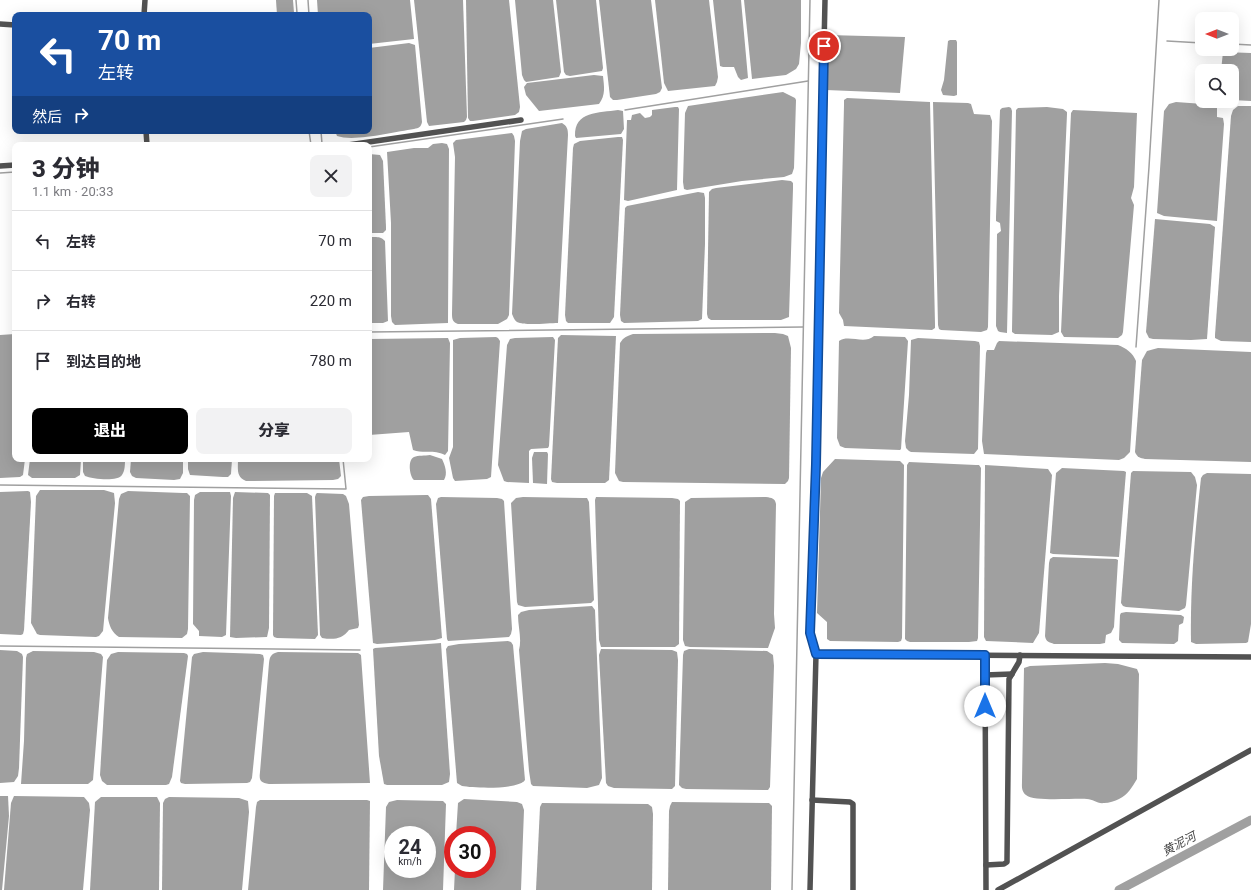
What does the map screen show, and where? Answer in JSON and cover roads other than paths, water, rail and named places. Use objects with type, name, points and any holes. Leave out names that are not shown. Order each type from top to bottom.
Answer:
[{"type":"street","points":[[144,12],[145,0]]},
{"type":"street","points":[[810,890],[816,654],[810,633],[816,464],[825,0]]},
{"type":"street","points":[[0,24],[12,25]]},
{"type":"street","points":[[369,142],[521,120]]},
{"type":"street","points":[[0,166],[12,165]]},
{"type":"street","points":[[816,654],[1251,657]]},
{"type":"street","points":[[985,655],[986,890]]},
{"type":"street","points":[[986,865],[1004,864],[1008,859],[1009,679],[1019,662],[1020,655]]},
{"type":"street","points":[[985,675],[1012,674]]},
{"type":"street","points":[[998,890],[1251,750]]},
{"type":"street","points":[[812,800],[850,802],[853,804],[853,890]]},
{"type":"waterway","points":[[296,0],[297,12]]},
{"type":"waterway","points":[[308,0],[309,12]]},
{"type":"waterway","points":[[792,890],[810,0]]},
{"type":"waterway","points":[[1136,347],[1159,0]]},
{"type":"waterway","points":[[1167,41],[1195,43]]},
{"type":"waterway","points":[[1239,44],[1251,45]]},
{"type":"waterway","points":[[625,110],[808,81]]},
{"type":"waterway","points":[[372,147],[563,119]]},
{"type":"waterway","points":[[309,134],[311,142]]},
{"type":"waterway","points":[[321,134],[322,142]]},
{"type":"waterway","points":[[0,173],[12,172]]},
{"type":"waterway","points":[[372,332],[803,327]]},
{"type":"waterway","points":[[0,485],[346,489],[343,462]]},
{"type":"waterway","points":[[0,646],[360,650]]},
{"type":"waterway","name":"黄泥河","points":[[1119,890],[1251,820]]}]
